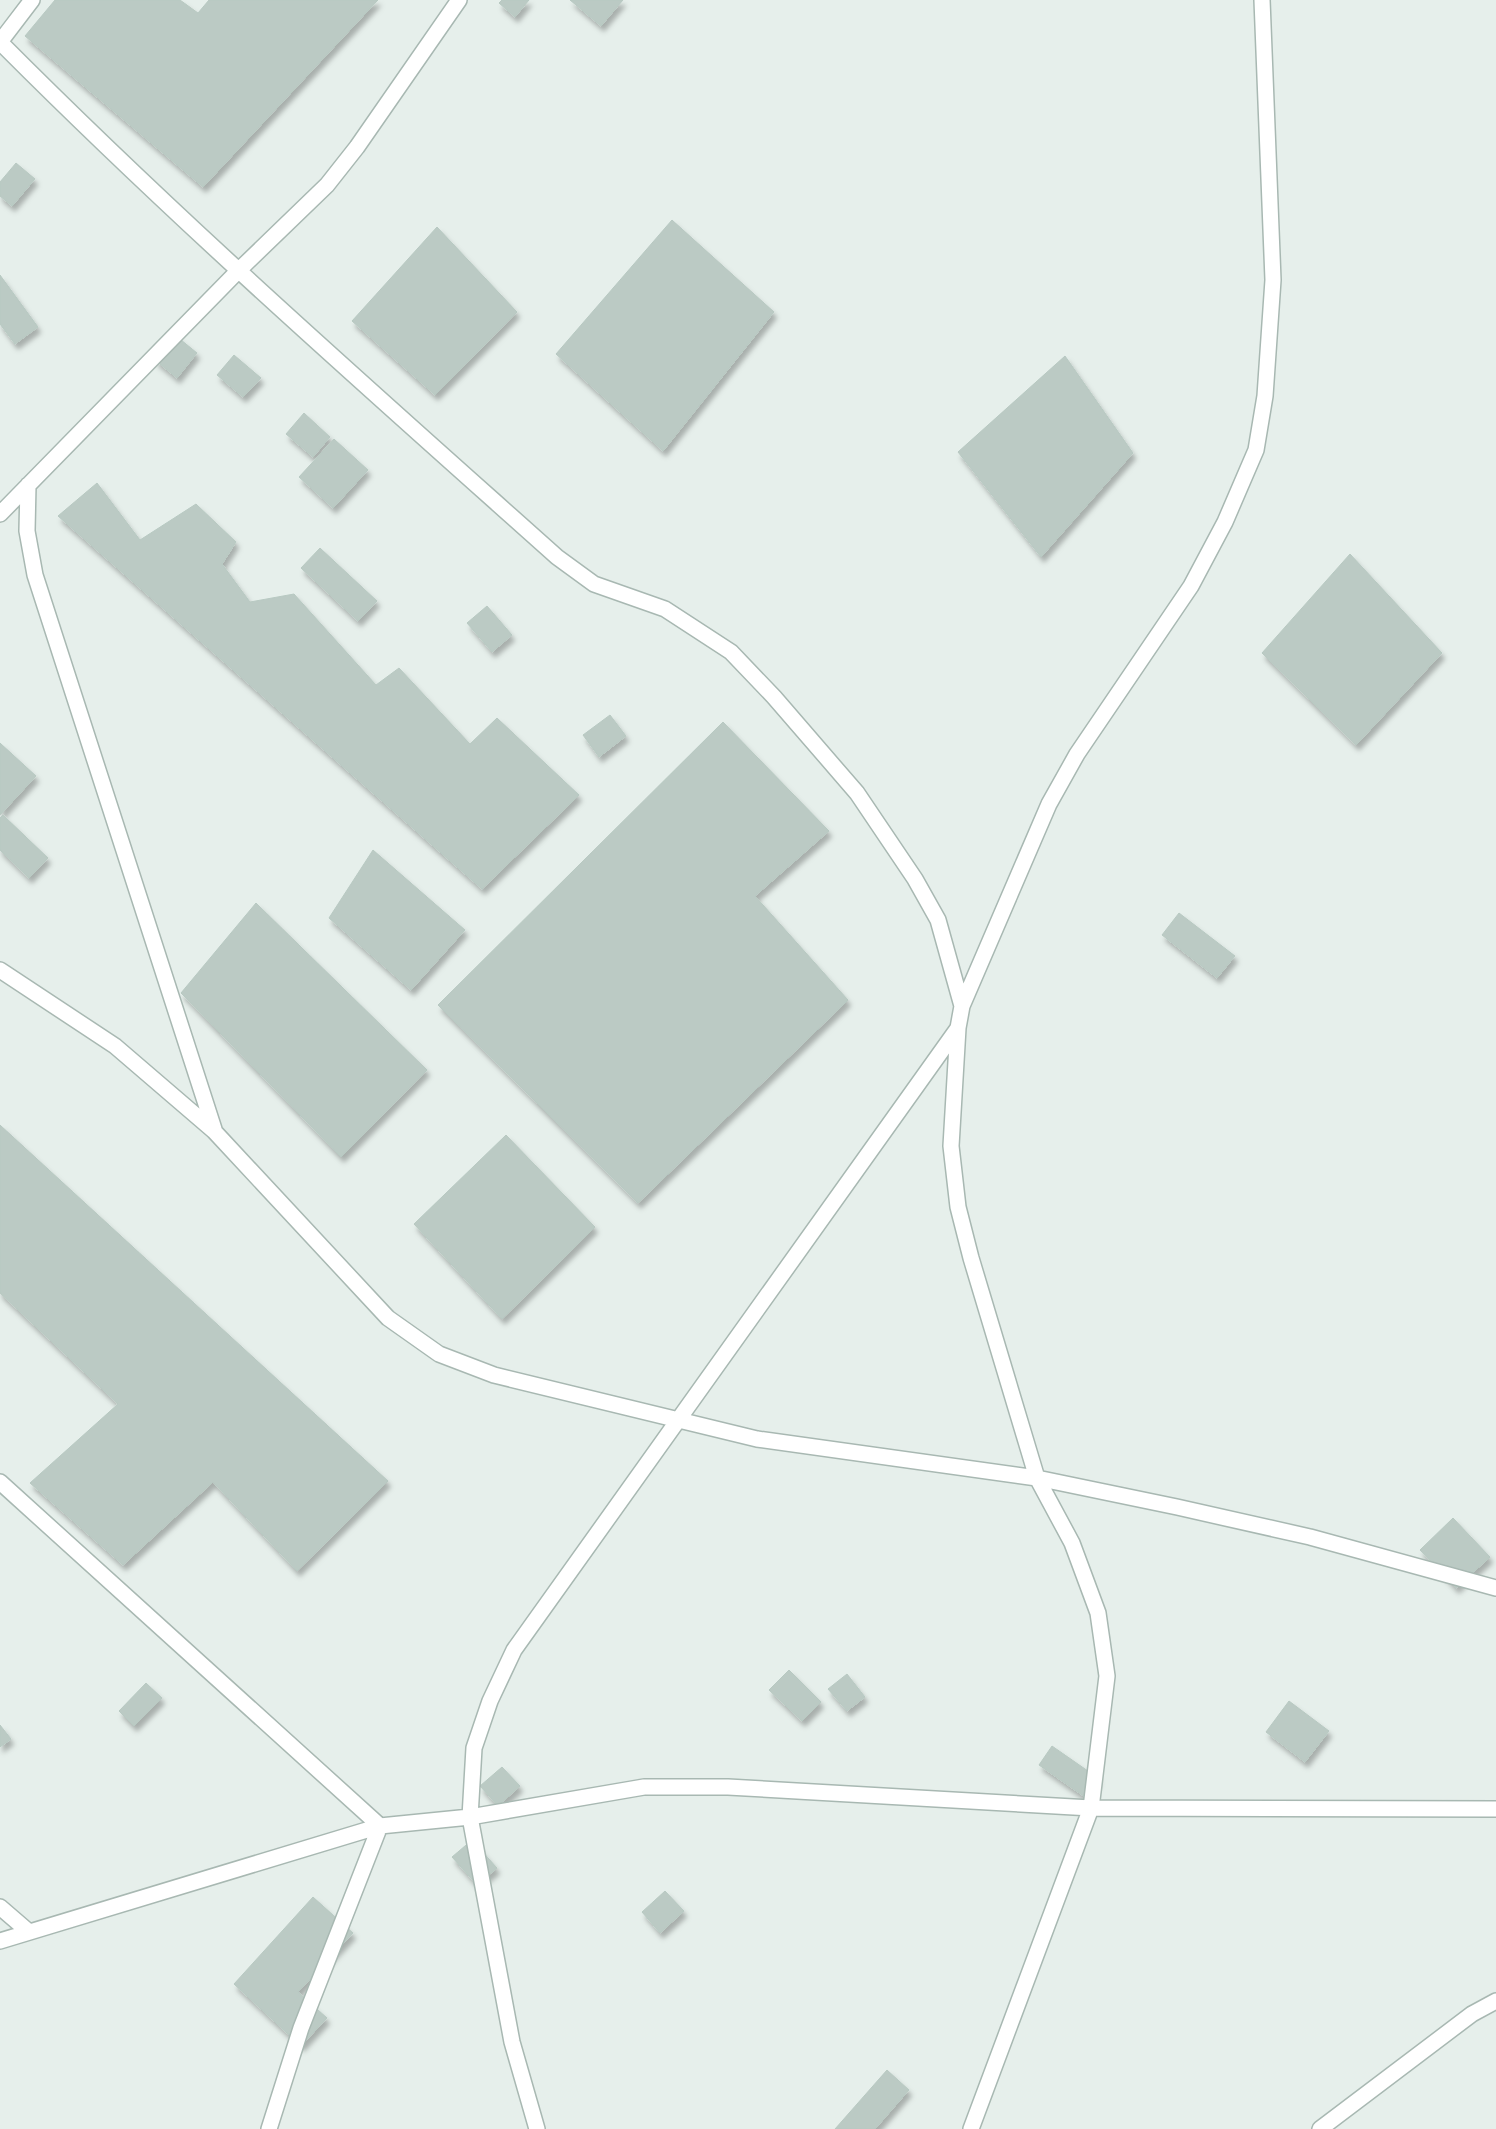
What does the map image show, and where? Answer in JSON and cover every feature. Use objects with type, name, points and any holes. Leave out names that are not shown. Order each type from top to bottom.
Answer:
[{"type":"street","points":[[32,0],[0,42],[71,114],[238,271],[557,556],[594,584],[665,609],[731,652],[774,697],[857,793],[915,879],[938,920],[962,1006]]},
{"type":"street","points":[[0,514],[238,271],[327,185],[357,147],[459,0]]},
{"type":"street","points":[[971,2129],[1091,1808],[1108,1676],[1098,1613],[1072,1543],[1037,1478],[970,1258],[958,1207],[951,1146],[958,1028],[962,1006],[1049,804],[1077,754],[1191,586],[1225,522],[1256,450],[1265,396],[1273,280],[1262,0]]},
{"type":"street","points":[[28,485],[27,531],[35,575],[214,1131]]},
{"type":"street","points":[[0,970],[115,1046],[214,1131],[388,1318],[439,1354],[494,1375],[757,1439],[1037,1478],[1310,1537],[1496,1588]]},
{"type":"street","points":[[537,2129],[512,2042],[470,1817],[474,1748],[490,1702],[514,1650],[958,1028]]},
{"type":"street","points":[[0,1482],[380,1826]]},
{"type":"street","points":[[0,1941],[380,1826],[470,1817],[644,1787],[728,1787],[1091,1808],[1496,1809]]},
{"type":"street","points":[[269,2129],[301,2028],[380,1826]]},
{"type":"street","points":[[0,1907],[29,1932]]},
{"type":"street","points":[[1320,2129],[1472,2014],[1496,2001]]},
{"type":"building","points":[[55,0],[180,0],[198,13],[209,0],[378,0],[203,187],[25,36]]},
{"type":"building","points":[[502,0],[529,0],[515,17],[499,3]]},
{"type":"building","points":[[570,0],[623,0],[601,26]]},
{"type":"building","points":[[16,163],[35,179],[12,206],[0,196],[0,182]]},
{"type":"building","points":[[672,220],[774,312],[663,451],[556,354]]},
{"type":"building","points":[[437,227],[517,312],[435,395],[352,321]]},
{"type":"building","points":[[0,275],[38,327],[15,344],[0,324]]},
{"type":"building","points":[[175,335],[197,353],[177,378],[155,360]]},
{"type":"building","points":[[234,355],[261,378],[243,397],[217,375]]},
{"type":"building","points":[[1065,356],[1133,453],[1041,557],[958,452]]},
{"type":"building","points":[[304,413],[330,437],[313,457],[286,434]]},
{"type":"building","points":[[334,439],[368,470],[333,508],[299,477]]},
{"type":"building","points":[[97,483],[140,540],[196,504],[236,542],[222,564],[250,602],[294,594],[376,685],[399,668],[470,744],[497,718],[579,795],[482,889],[58,516]]},
{"type":"building","points":[[320,548],[377,601],[358,621],[301,568]]},
{"type":"building","points":[[1350,554],[1442,653],[1356,745],[1262,653]]},
{"type":"building","points":[[487,606],[512,635],[492,652],[467,623]]},
{"type":"building","points":[[610,715],[626,736],[599,757],[583,735]]},
{"type":"building","points":[[723,722],[829,831],[755,896],[848,1000],[638,1203],[438,1005]]},
{"type":"building","points":[[0,743],[36,776],[0,815]]},
{"type":"building","points":[[3,815],[48,858],[29,878],[0,850],[0,818]]},
{"type":"building","points":[[373,850],[465,930],[411,990],[329,918]]},
{"type":"building","points":[[256,903],[427,1070],[341,1157],[181,993]]},
{"type":"building","points":[[1179,913],[1235,956],[1217,978],[1162,935]]},
{"type":"building","points":[[0,1125],[388,1481],[297,1571],[213,1482],[123,1565],[30,1483],[118,1404],[0,1293]]},
{"type":"building","points":[[506,1135],[595,1227],[502,1319],[414,1224]]},
{"type":"building","points":[[1453,1518],[1490,1557],[1456,1588],[1420,1550]]},
{"type":"building","points":[[789,1670],[821,1702],[802,1721],[769,1690]]},
{"type":"building","points":[[847,1674],[865,1697],[847,1711],[828,1689]]},
{"type":"building","points":[[146,1683],[162,1698],[134,1726],[119,1711]]},
{"type":"building","points":[[1289,1701],[1329,1731],[1305,1762],[1266,1732]]},
{"type":"building","points":[[0,1725],[11,1739],[0,1747]]},
{"type":"building","points":[[1052,1746],[1098,1778],[1085,1797],[1039,1765]]},
{"type":"building","points":[[502,1767],[520,1786],[498,1806],[480,1786]]},
{"type":"building","points":[[472,1840],[497,1868],[477,1885],[452,1857]]},
{"type":"building","points":[[665,1891],[684,1911],[660,1933],[642,1912]]},
{"type":"building","points":[[313,1897],[353,1933],[298,1992],[327,2018],[301,2046],[234,1984]]},
{"type":"building","points":[[887,2070],[909,2090],[875,2129],[835,2129]]}]
